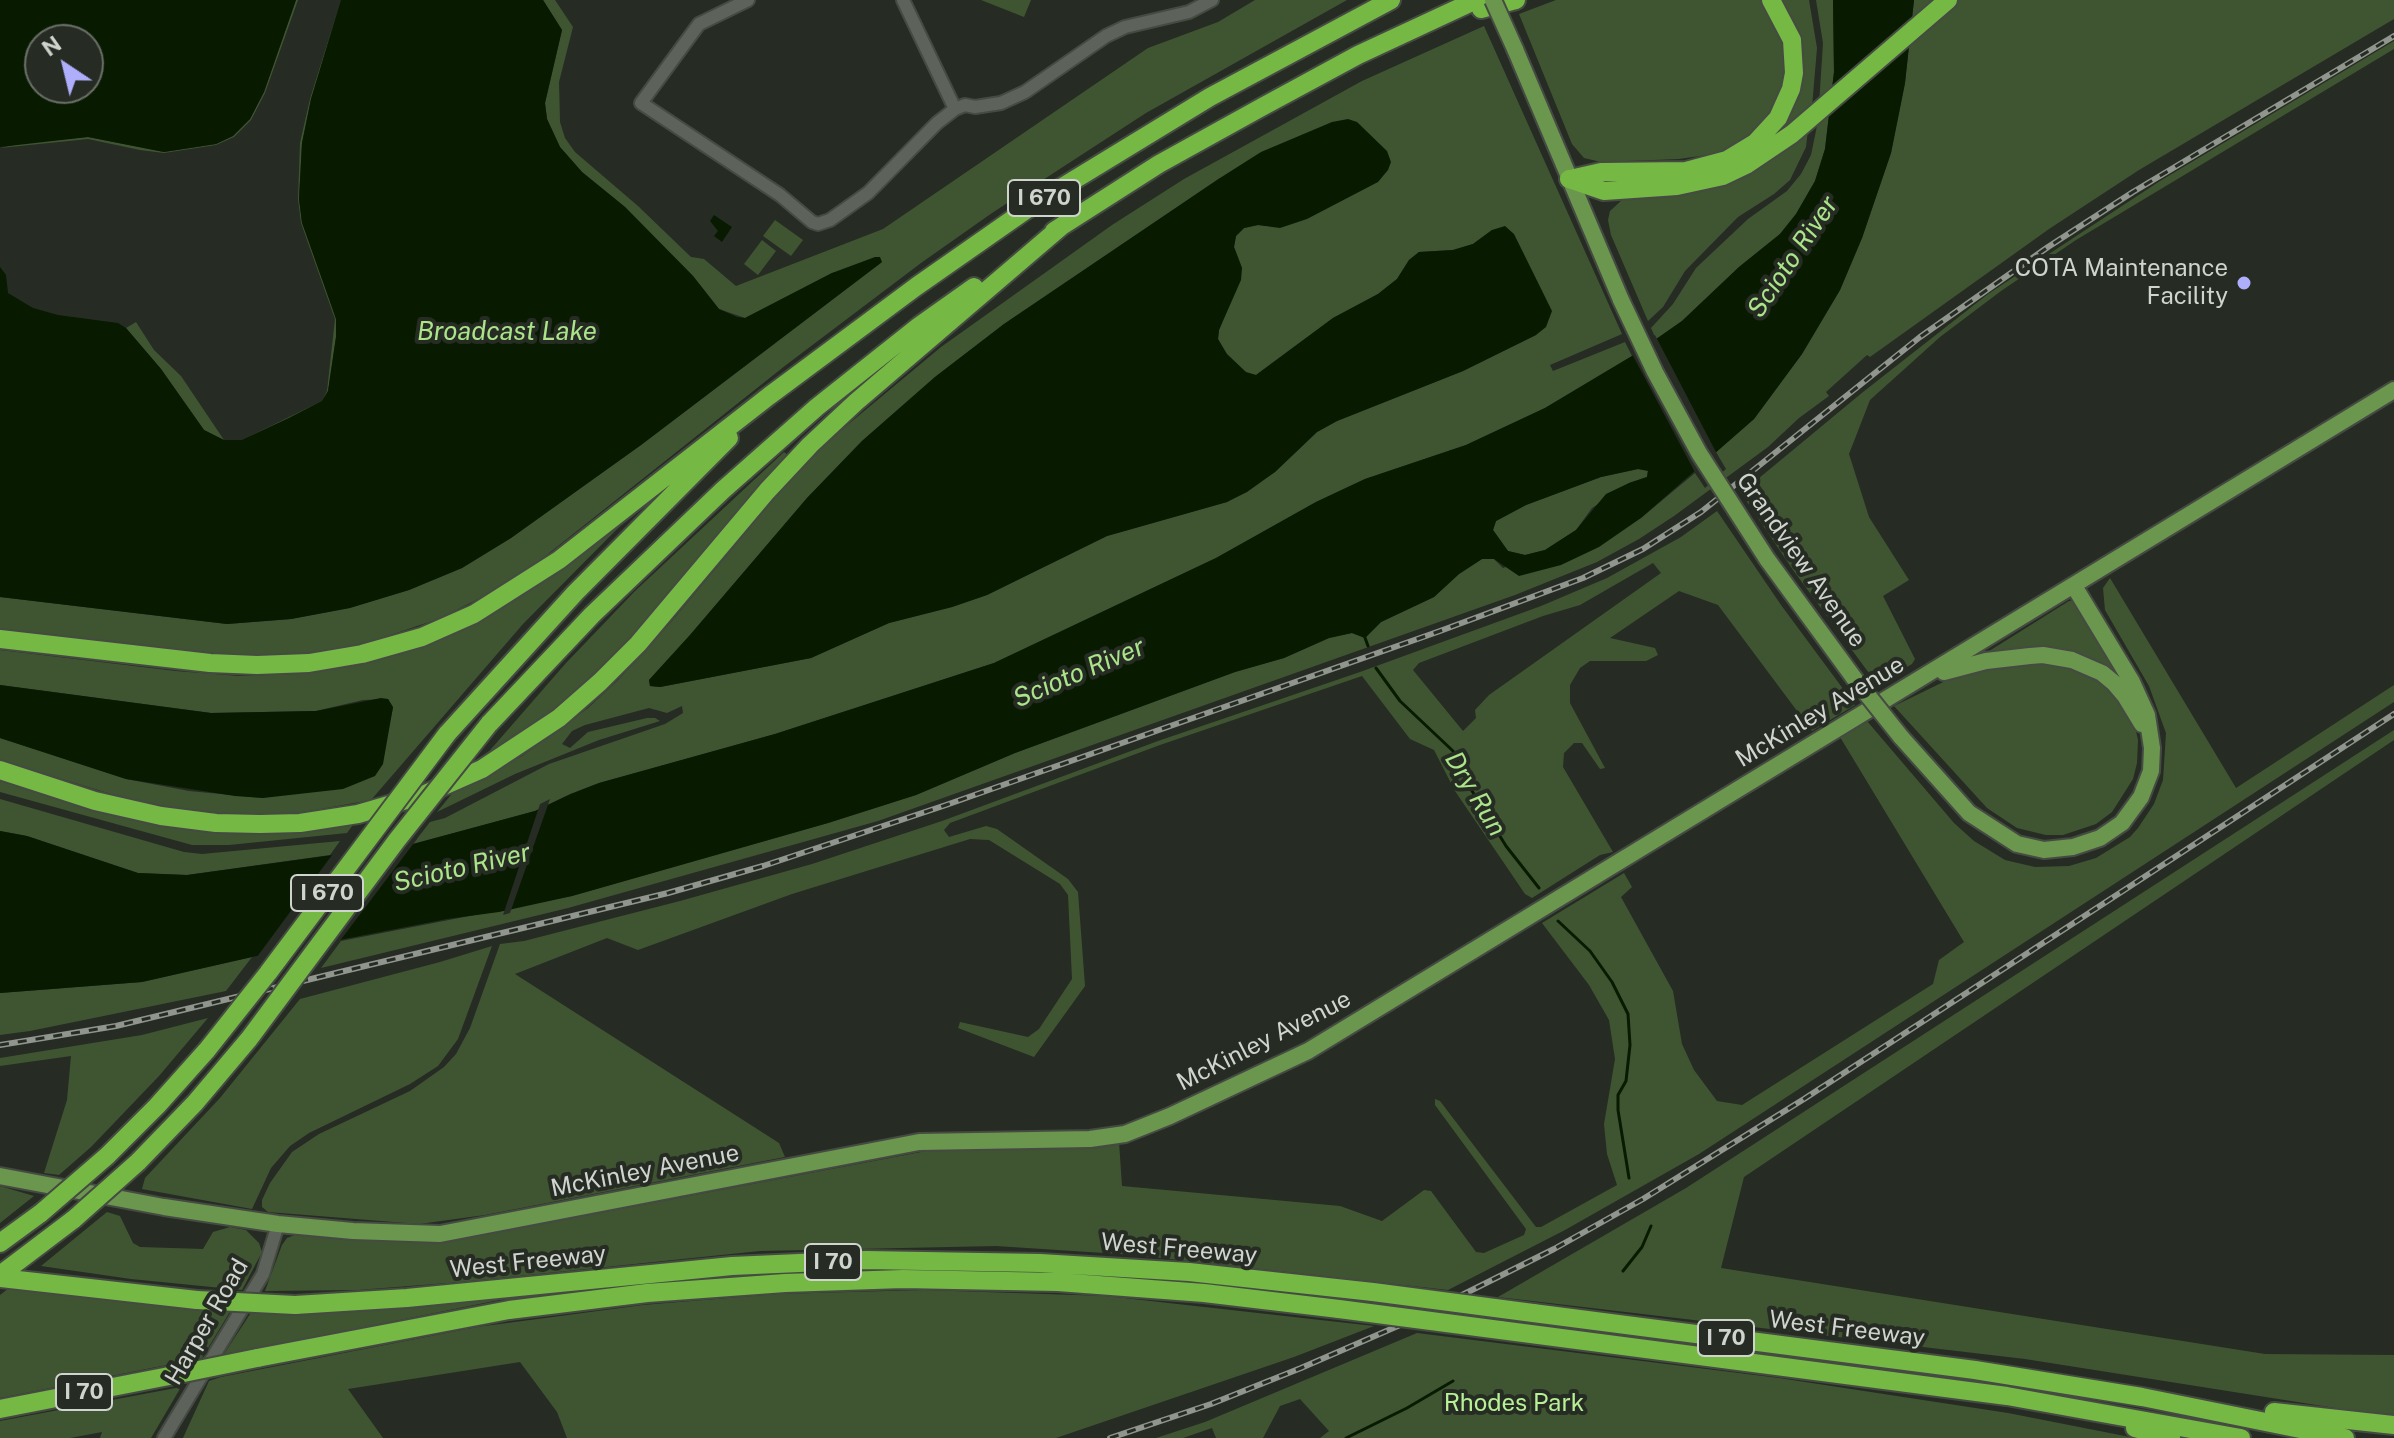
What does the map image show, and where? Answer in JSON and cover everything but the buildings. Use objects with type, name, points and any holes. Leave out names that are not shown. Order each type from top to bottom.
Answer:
[{"type":"highway","name":"I 670","points":[[0,1243],[41,1213],[107,1156],[157,1106],[207,1050],[268,973],[447,734],[575,593],[769,396],[917,286],[1070,182],[1210,97],[1391,0]]},
{"type":"highway","name":"I 670","points":[[0,1276],[74,1219],[138,1162],[195,1103],[249,1039],[397,840],[489,724],[557,650],[657,551],[817,407],[919,326],[1063,225],[1159,164],[1249,114],[1476,0]]},
{"type":"highway","points":[[1435,18],[1516,0]]},
{"type":"highway","points":[[1569,179],[1601,172],[1686,171],[1727,160],[1755,143],[1778,118],[1791,89],[1794,73],[1792,40],[1771,0]]},
{"type":"highway","points":[[1569,179],[1604,191],[1699,182],[1723,176],[1746,165],[1792,134],[1948,0]]},
{"type":"highway","points":[[0,770],[95,801],[161,816],[216,823],[260,824],[300,823],[358,814],[423,795],[482,769],[559,718],[590,691],[638,644],[759,500],[810,445],[1063,225]]},
{"type":"highway","points":[[0,639],[210,663],[257,665],[309,663],[362,654],[422,637],[474,614],[527,582],[769,396]]},
{"type":"highway","name":"West Freeway","points":[[0,1276],[197,1300],[295,1305],[421,1297],[732,1266],[895,1260],[1040,1263],[1189,1272],[1373,1292],[1975,1370],[2142,1397],[2345,1438]]},
{"type":"highway","name":"West Freeway","points":[[0,1409],[523,1308],[647,1293],[785,1283],[903,1279],[1058,1282],[1204,1293],[1339,1309],[1775,1364],[2088,1409],[2241,1438]]},
{"type":"highway","points":[[2142,1397],[2394,1425]]},
{"type":"highway","points":[[2088,1409],[2123,1425],[2171,1438]]},
{"type":"main road","name":"Grandview Avenue","points":[[1493,0],[1621,300],[1655,372],[1699,453],[1767,559],[1854,678],[1901,737],[1969,813],[2017,844],[2044,850],[2085,845],[2122,823],[2141,797],[2151,771],[2152,748],[2147,715],[2140,698],[2074,586]]},
{"type":"main road","name":"McKinley Avenue","points":[[0,1176],[164,1207],[278,1224],[440,1234],[919,1142],[1090,1139],[1125,1134],[1308,1051],[2394,390]]},
{"type":"main road","points":[[1926,676],[1986,661],[2043,655],[2088,665],[2114,683],[2140,721],[2152,748]]},
{"type":"street","points":[[748,0],[699,24],[641,103],[780,195],[818,224],[830,220],[868,193],[937,123],[955,109],[965,105],[975,107],[1001,103],[1025,92],[1106,36],[1133,25],[1189,12],[1212,0]]},
{"type":"street","points":[[903,0],[955,109]]},
{"type":"street","name":"Harper Road","points":[[164,1438],[263,1274],[278,1224]]},
{"type":"green space","points":[[296,0],[265,93],[251,120],[234,137],[216,145],[164,153],[88,139],[0,148],[88,137],[164,152],[216,144],[233,136],[250,119],[264,92]]},
{"type":"green space","points":[[341,0],[311,99],[302,143],[299,199],[302,223],[336,319],[328,391],[322,401],[327,391],[335,319],[301,223],[298,199],[300,143],[310,99]]},
{"type":"green space","points":[[543,0],[555,0],[573,27],[559,82],[560,122],[565,138],[575,152],[691,257],[704,259],[736,286],[883,229],[1148,48],[1218,22],[1255,0],[1347,0],[1146,113],[992,213],[786,365],[543,558],[505,585],[441,618],[367,643],[327,652],[255,657],[194,655],[0,632],[0,597],[227,624],[291,619],[349,608],[409,590],[462,568],[511,538],[641,445],[882,262],[832,273],[745,318],[719,309],[693,276],[625,207],[582,172],[560,147],[547,119],[545,103],[562,30]]},
{"type":"green space","points":[[981,0],[1031,0],[1024,17]]},
{"type":"green space","points":[[1556,0],[1762,0],[1784,42],[1785,77],[1773,107],[1764,121],[1741,142],[1714,154],[1679,159],[1601,162],[1584,158],[1572,144],[1519,14]]},
{"type":"green space","points":[[1780,0],[1809,0],[1817,48],[1812,107],[1775,139],[1760,146],[1778,128],[1793,22]]},
{"type":"green space","points":[[1816,0],[1833,0],[1834,72],[1825,149],[1815,181],[1780,234],[1739,267],[1682,321],[1656,339],[1651,328],[1673,304],[1696,268],[1748,219],[1787,191],[1811,155],[1818,121],[1823,43]]},
{"type":"green space","points":[[1914,0],[1939,0],[1938,18],[1959,0],[2394,0],[2394,19],[2139,170],[2049,229],[1870,357],[1867,355],[1826,392],[1829,396],[1768,447],[1674,516],[1597,562],[1515,595],[878,821],[568,908],[321,968],[341,941],[572,896],[916,795],[1015,753],[1235,672],[1284,658],[1329,638],[1352,633],[1365,638],[1381,622],[1434,597],[1459,574],[1482,559],[1494,559],[1503,568],[1641,518],[1695,473],[1705,488],[1726,469],[1716,452],[1754,419],[1802,354],[1840,290],[1862,238],[1891,153],[1905,83]]},
{"type":"green space","points":[[1484,26],[1622,334],[1550,365],[1553,371],[1625,342],[1632,356],[1545,408],[1466,445],[1365,479],[1316,502],[1216,558],[994,663],[775,734],[599,783],[535,811],[413,844],[430,822],[445,818],[549,764],[665,724],[683,713],[682,706],[667,713],[649,708],[585,725],[572,731],[562,744],[570,748],[588,732],[647,718],[660,721],[599,740],[515,774],[437,812],[455,790],[522,756],[588,708],[671,622],[787,483],[827,442],[941,347],[1112,225],[1184,179],[1362,81]],"holes":[[[1220,178],[1280,227],[1258,225],[1244,228],[1236,236],[1234,247],[1242,268],[1218,339],[1226,354],[1246,373],[1256,375],[1333,318],[1378,294],[1397,279],[1409,260],[1419,252],[1453,250],[1473,244],[1492,230],[1536,335],[1463,371],[1337,421],[1317,432],[1275,472],[1227,502],[1107,536],[987,595],[889,623],[811,658],[660,687],[650,686],[649,680],[807,498],[862,441],[935,377],[1004,324]]]},
{"type":"green space","points":[[2394,41],[2394,49],[2076,240],[2001,291],[1940,337],[1870,400],[1849,454],[1869,517],[1909,580],[1883,596],[1915,659],[1912,664],[1877,684],[1741,493],[1988,294],[2160,181]]},
{"type":"green space","points":[[1808,130],[1806,147],[1790,180],[1738,217],[1685,271],[1663,307],[1648,321],[1611,235],[1610,211],[1623,199]]},
{"type":"green space","points":[[775,220],[803,240],[791,256],[763,236]]},
{"type":"green space","points":[[762,240],[776,251],[758,275],[744,264]]},
{"type":"green space","points":[[136,322],[154,350],[181,376],[224,440],[204,430],[161,369],[126,328]]},
{"type":"green space","points":[[784,452],[788,455],[600,672],[559,708],[485,756],[566,663],[635,591]]},
{"type":"green space","points":[[1638,469],[1648,470],[1647,477],[1629,483],[1592,508],[1576,530],[1545,550],[1525,555],[1508,551],[1493,530],[1496,521],[1526,505],[1601,477]]},
{"type":"green space","points":[[1717,511],[1855,705],[1812,731],[1718,605],[1679,591],[1610,638],[1655,648],[1658,655],[1646,661],[1590,661],[1580,668],[1570,685],[1570,703],[1605,768],[1600,769],[1582,743],[1574,743],[1564,753],[1563,767],[1613,852],[1600,855],[1532,898],[1525,894],[1455,791],[1434,750],[1410,739],[1362,676],[1160,745],[950,823],[944,830],[949,837],[986,826],[997,829],[1068,879],[1078,892],[1085,986],[1034,1057],[958,1028],[960,1022],[1028,1037],[1039,1029],[1072,979],[1068,895],[1060,884],[989,840],[970,839],[792,894],[638,950],[607,938],[515,974],[779,1143],[785,1157],[485,1215],[419,1224],[268,1212],[262,1207],[270,1183],[292,1152],[319,1134],[410,1091],[444,1067],[456,1054],[470,1028],[500,944],[524,941],[680,901],[812,864],[942,821],[1541,606],[1607,578],[1681,537]],"holes":[[[1653,563],[1661,573],[1489,695],[1475,710],[1476,718],[1463,731],[1413,670],[1419,663],[1580,605]]]},
{"type":"green space","points":[[620,522],[622,524],[523,624],[371,800],[299,813],[213,814],[137,802],[0,760],[0,738],[126,779],[189,791],[263,798],[389,726],[393,708],[388,699],[363,700],[316,711],[211,713],[0,685],[0,650],[239,676],[295,674],[341,667],[430,642],[473,623],[562,566]]},
{"type":"green space","points":[[2110,578],[2236,788],[2394,685],[2394,702],[1699,1154],[1565,1230],[1448,1290],[1135,1255],[996,1246],[760,1251],[461,1282],[358,1290],[265,1291],[282,1245],[287,1238],[297,1234],[451,1241],[937,1149],[1084,1148],[1119,1142],[1122,1186],[1340,1206],[1382,1221],[1424,1190],[1431,1191],[1476,1252],[1484,1253],[1524,1235],[1526,1229],[1435,1105],[1435,1099],[1440,1101],[1536,1227],[1617,1185],[1607,1154],[1604,1124],[1615,1059],[1609,1020],[1589,985],[1542,923],[1624,873],[1632,887],[1621,897],[1673,991],[1682,1044],[1694,1070],[1717,1101],[1742,1105],[1933,984],[1939,960],[1964,942],[1840,737],[1867,721],[1954,823],[1974,841],[2005,860],[2035,867],[2069,866],[2096,858],[2130,837],[2154,804],[2163,780],[2166,733],[2149,686],[2105,610],[2103,588]]},
{"type":"green space","points":[[2075,600],[2117,668],[2108,672],[1986,653],[2069,601]]},
{"type":"green space","points":[[2031,660],[2077,665],[2115,690],[2134,722],[2138,740],[2133,779],[2112,812],[2096,824],[2063,835],[2046,835],[2017,828],[1987,808],[1894,706],[1966,671]]},
{"type":"green space","points":[[2394,730],[2394,740],[1744,1177],[1721,1268],[2265,1354],[2394,1355],[2394,1414],[2367,1413],[2025,1359],[1498,1297],[1686,1188]]},
{"type":"green space","points":[[0,781],[93,810],[200,830],[276,833],[355,822],[347,833],[229,845],[192,845],[0,792]]},
{"type":"green space","points":[[0,799],[184,852],[202,854],[340,841],[330,855],[187,875],[138,873],[27,836],[0,831]]},
{"type":"green space","points":[[492,946],[458,1039],[438,1066],[410,1084],[309,1133],[290,1146],[271,1168],[252,1209],[142,1189],[145,1178],[220,1098],[300,999]]},
{"type":"green space","points":[[252,957],[226,991],[0,1035],[0,993],[142,982]]},
{"type":"green space","points":[[208,1018],[159,1076],[91,1147],[59,1175],[44,1173],[67,1100],[71,1056],[0,1066],[0,1058],[142,1035]]},
{"type":"green space","points":[[0,1186],[34,1196],[0,1223]]},
{"type":"green space","points":[[107,1212],[120,1216],[133,1243],[140,1247],[203,1249],[213,1232],[230,1227],[246,1230],[259,1243],[262,1252],[242,1290],[41,1266]]},
{"type":"green space","points":[[13,1285],[231,1310],[202,1358],[0,1398],[0,1295]]},
{"type":"green space","points":[[924,1290],[1106,1296],[1374,1326],[1294,1357],[1056,1438],[567,1438],[557,1412],[520,1362],[348,1389],[383,1438],[183,1438],[209,1381],[221,1377],[477,1327],[643,1305],[776,1294]]},
{"type":"green space","points":[[509,1298],[224,1354],[252,1311],[380,1310]]},
{"type":"green space","name":"Rhodes Park","points":[[1417,1333],[1779,1378],[2008,1413],[2135,1438],[1320,1438],[1329,1431],[1300,1399],[1280,1406],[1263,1438],[1216,1438],[1212,1428],[1183,1438],[1156,1438],[1205,1422]]},
{"type":"green space","points":[[181,1387],[151,1438],[100,1438],[102,1432],[70,1438],[0,1438],[0,1421]]},
{"type":"water","points":[[0,0],[296,0],[264,92],[250,119],[233,136],[216,144],[164,152],[88,137],[0,147]]},
{"type":"water","name":"Broadcast Lake","points":[[341,0],[543,0],[562,30],[545,103],[547,119],[560,147],[582,172],[625,207],[693,276],[719,309],[745,318],[832,273],[875,257],[880,257],[882,262],[641,445],[511,538],[462,568],[409,590],[350,608],[291,619],[227,624],[0,597],[0,267],[6,275],[8,293],[33,308],[58,315],[118,323],[126,328],[161,369],[204,430],[224,440],[242,440],[289,418],[322,401],[328,391],[336,319],[302,223],[299,199],[302,143],[311,99]]},
{"type":"water","name":"Scioto River","points":[[1833,0],[1914,0],[1905,83],[1891,153],[1862,238],[1840,290],[1802,354],[1754,419],[1641,518],[1599,547],[1561,565],[1519,576],[1494,559],[1482,559],[1459,574],[1434,597],[1381,622],[1365,638],[1352,633],[1329,638],[1284,658],[1235,672],[1015,753],[916,795],[572,896],[252,957],[142,982],[0,993],[0,831],[27,836],[138,873],[187,875],[413,844],[535,811],[599,783],[775,734],[994,663],[1216,558],[1316,502],[1365,479],[1466,445],[1545,408],[1632,356],[1682,321],[1739,267],[1780,234],[1815,181],[1825,149],[1834,72]],"holes":[[[1638,469],[1648,471],[1647,477],[1606,494],[1576,530],[1545,550],[1525,555],[1508,551],[1493,530],[1496,521],[1526,505],[1601,477]]]},
{"type":"water","points":[[1348,119],[1357,122],[1387,151],[1391,162],[1388,170],[1378,182],[1307,219],[1280,228],[1258,225],[1244,228],[1236,236],[1234,247],[1242,268],[1241,280],[1218,339],[1227,354],[1246,372],[1256,375],[1333,318],[1378,294],[1397,279],[1409,260],[1419,252],[1453,250],[1473,244],[1492,230],[1505,226],[1514,234],[1552,311],[1546,327],[1463,371],[1337,421],[1317,432],[1275,472],[1227,502],[1107,536],[987,595],[889,623],[811,658],[660,687],[650,686],[649,680],[807,498],[862,441],[935,377],[1004,324],[1261,152],[1332,122]]},
{"type":"water","points":[[714,215],[732,227],[722,242],[714,236],[718,231],[710,221]]},
{"type":"water","points":[[0,685],[211,713],[316,711],[381,698],[388,699],[393,707],[383,764],[375,776],[343,789],[263,798],[126,779],[0,738]]},
{"type":"pier","points":[[1655,335],[1718,456],[1697,476],[1631,352]]},
{"type":"pier","points":[[550,799],[510,913],[503,915],[540,804]]},
{"type":"pier","points":[[417,839],[336,946],[254,961],[335,851]]},
{"type":"waterway","name":"Dry Run","points":[[1364,635],[1368,646]]},
{"type":"waterway","name":"Dry Run","points":[[1376,668],[1400,701],[1453,751],[1469,786],[1506,846],[1539,888]]},
{"type":"waterway","name":"Dry Run","points":[[1558,921],[1590,951],[1612,982],[1628,1014],[1630,1045],[1626,1081],[1618,1095],[1618,1110],[1629,1178]]},
{"type":"waterway","name":"Dry Run","points":[[1623,1271],[1642,1247],[1651,1226]]},
{"type":"waterway","name":"Dry Run","points":[[1346,1438],[1453,1381]]},
{"type":"railway","points":[[0,1045],[116,1026],[668,893],[763,866],[946,805],[1583,578],[1643,549],[1701,512],[1920,337],[2048,247],[2133,192],[2394,36]]},
{"type":"railway","points":[[1110,1438],[1211,1404],[1414,1319],[1554,1249],[1643,1199],[1804,1099],[2394,714]]},
{"type":"place","name":"COTA Maintenance Facility","points":[[2244,283]]}]
